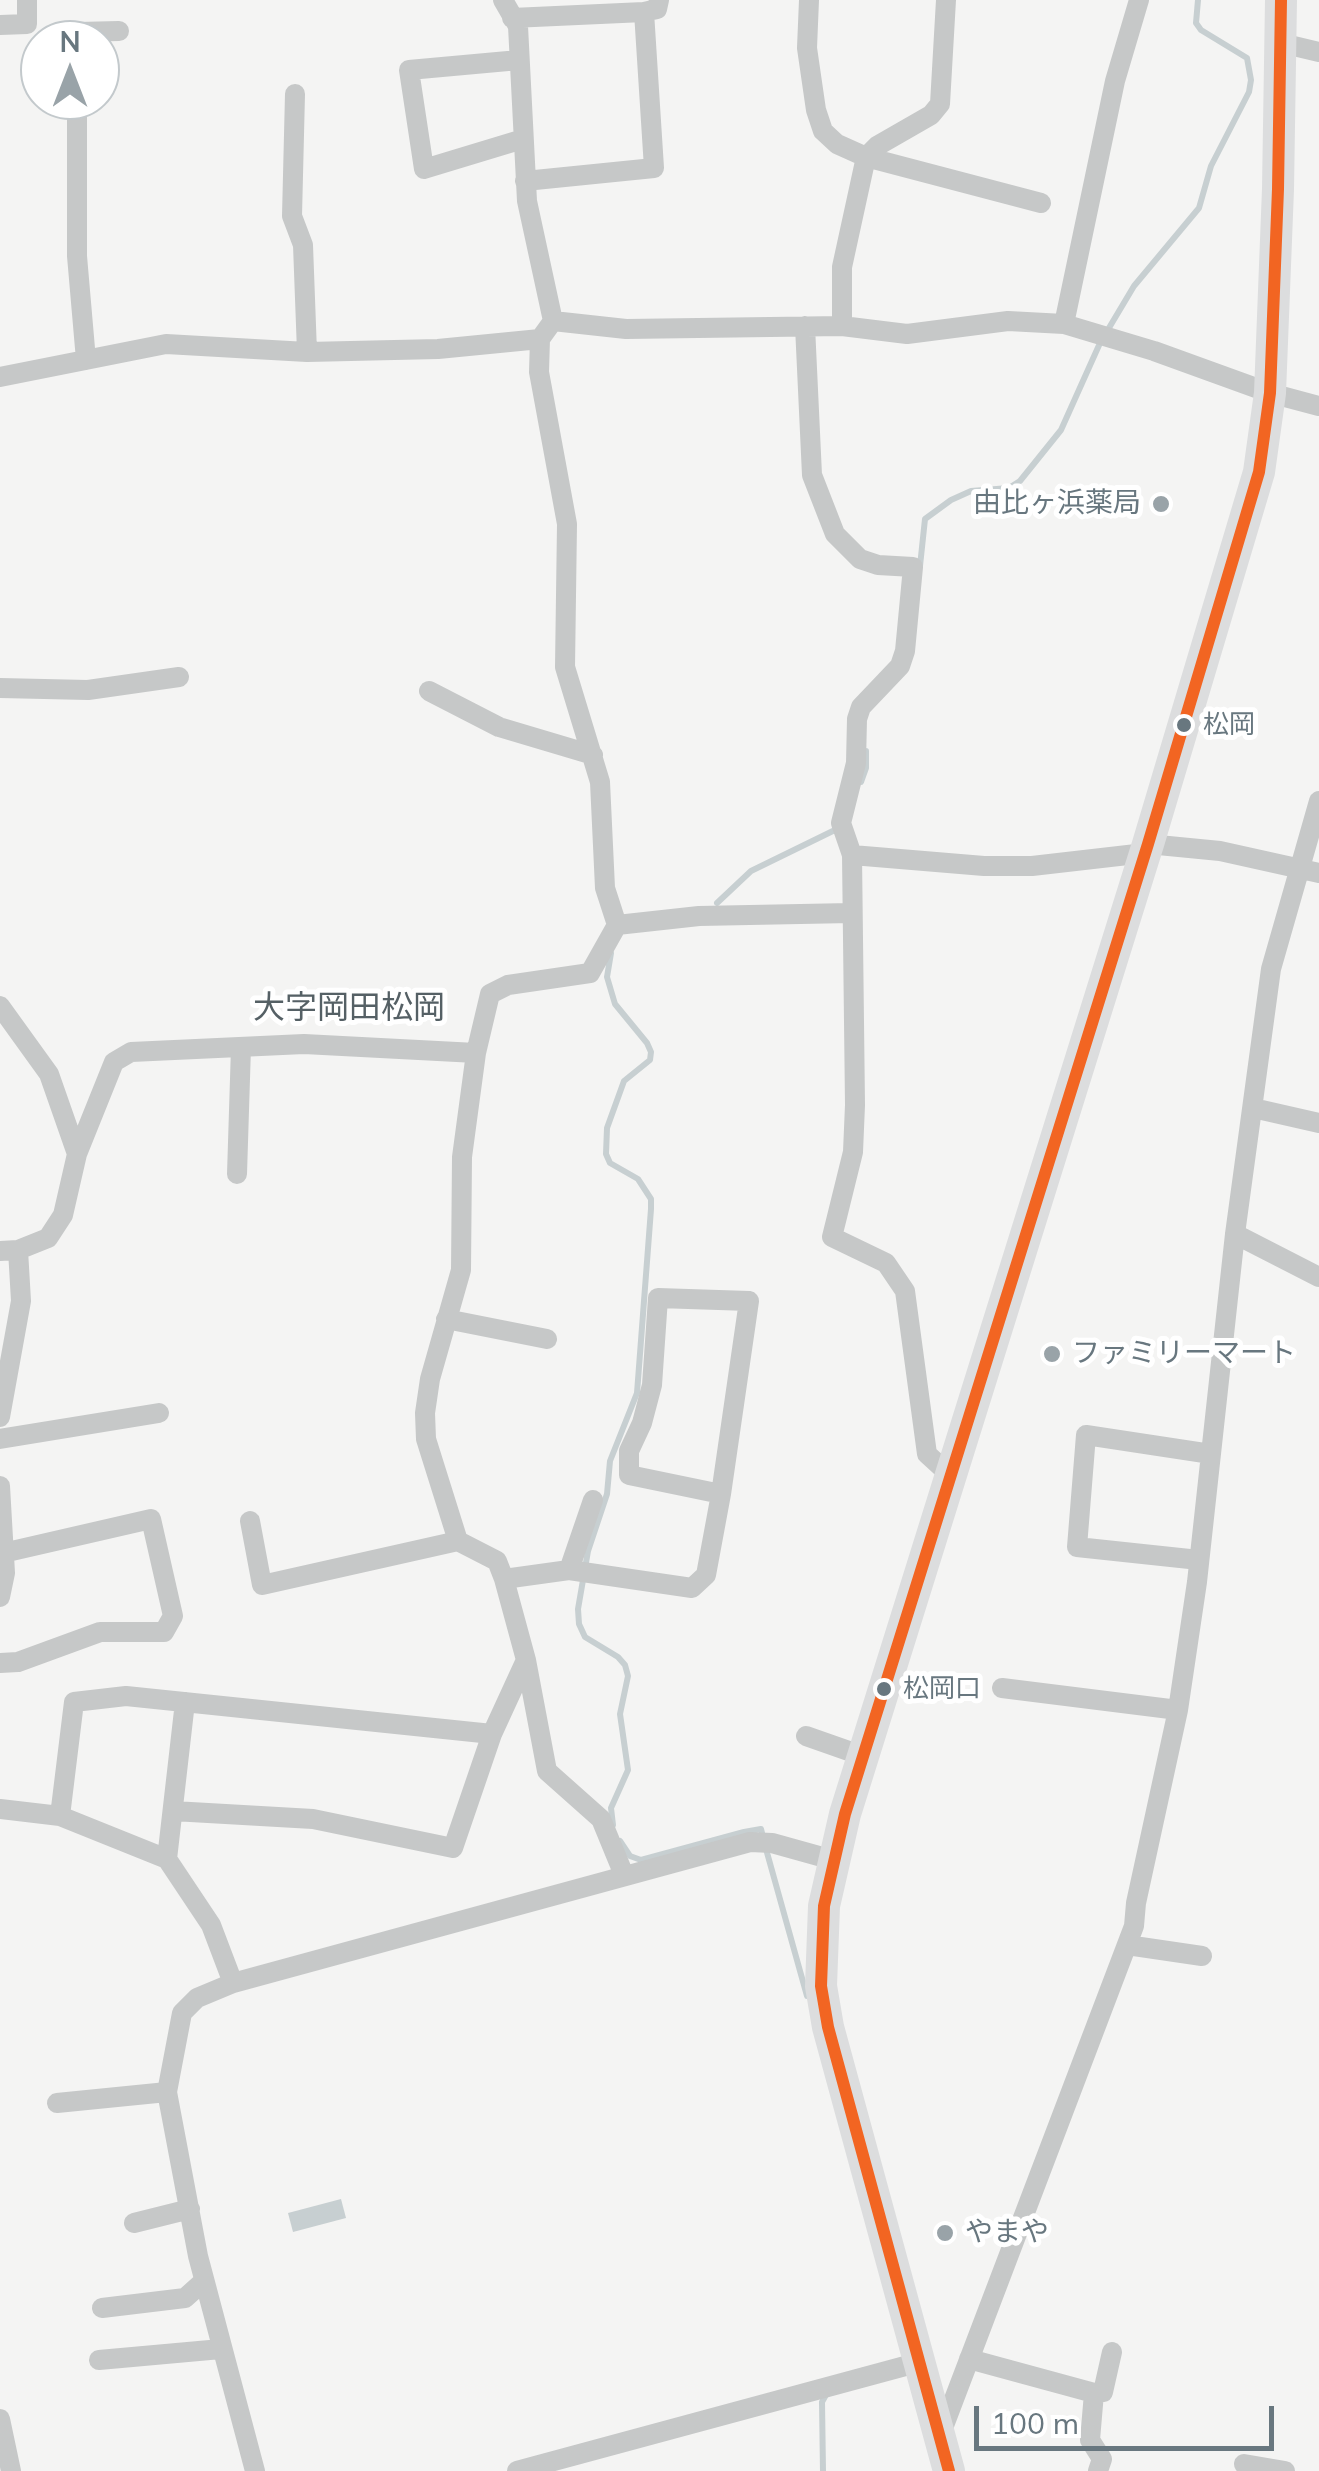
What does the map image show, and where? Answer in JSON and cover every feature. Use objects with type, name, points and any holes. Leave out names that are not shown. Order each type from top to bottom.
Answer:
[{"type":"highway","points":[[949,2471],[825,2013],[820,1946],[833,1860],[863,1756],[1146,849],[1259,472],[1270,393],[1281,0]]},
{"type":"street","points":[[0,25],[27,24],[27,0]]},
{"type":"street","points":[[810,0],[807,48],[823,130],[838,144],[866,157],[1041,204]]},
{"type":"street","points":[[842,326],[842,267],[866,157],[877,146],[931,115],[940,104],[946,0]]},
{"type":"street","points":[[1064,324],[1115,81],[1139,0]]},
{"type":"street","points":[[458,1541],[425,1426],[430,1378],[461,1270],[462,1157],[476,1053],[490,994],[508,985],[590,973],[616,925],[605,888],[600,782],[565,667],[567,524],[538,372],[540,340],[552,321],[524,181],[518,26],[508,9],[651,6],[654,168],[524,181]]},
{"type":"street","points":[[1280,43],[1319,52]]},
{"type":"street","points":[[520,60],[409,70],[424,168],[523,139]]},
{"type":"street","points":[[295,94],[292,216],[303,245],[307,352]]},
{"type":"street","points":[[77,120],[76,256],[86,360]]},
{"type":"street","points":[[552,321],[626,329],[842,326],[907,334],[1008,322],[1064,324],[1319,406]]},
{"type":"street","points":[[804,326],[812,475],[835,534],[860,560],[913,567],[905,650],[900,666],[860,708],[856,763],[842,826],[852,855],[855,1105],[853,1152],[832,1237],[886,1263],[905,1290],[927,1454],[951,1476]]},
{"type":"street","points":[[0,377],[166,344],[307,352],[438,349],[540,340]]},
{"type":"street","points":[[0,688],[88,690],[179,677]]},
{"type":"street","points":[[429,692],[500,727],[593,755]]},
{"type":"street","points":[[932,2471],[940,2436],[968,2359],[1134,1926],[1178,1710],[1271,970],[1319,801]]},
{"type":"street","points":[[852,855],[1032,866],[1146,849],[1220,851],[1319,873]]},
{"type":"street","points":[[616,925],[699,916],[851,912]]},
{"type":"street","points":[[0,1006],[49,1074],[76,1154]]},
{"type":"street","points":[[0,1417],[21,1302],[9,1251],[48,1238],[62,1215],[76,1154],[114,1062],[131,1052],[304,1044],[476,1053]]},
{"type":"street","points":[[237,1174],[241,1047]]},
{"type":"street","points":[[1253,1108],[1319,1122]]},
{"type":"street","points":[[1235,1234],[1319,1278]]},
{"type":"street","points":[[504,1579],[578,1572],[692,1588],[706,1576],[721,1494],[748,1302],[658,1298],[652,1385],[642,1424],[629,1451],[629,1475],[721,1494]]},
{"type":"street","points":[[446,1319],[547,1340]]},
{"type":"street","points":[[0,1440],[159,1413]]},
{"type":"street","points":[[1199,1560],[1077,1546],[1086,1435],[1210,1454]]},
{"type":"street","points":[[0,1486],[5,1574],[0,1596]]},
{"type":"street","points":[[578,1572],[593,1500]]},
{"type":"street","points":[[0,1663],[18,1662],[100,1632],[164,1632],[173,1616],[151,1519],[3,1554]]},
{"type":"street","points":[[250,1521],[262,1585],[458,1541],[497,1562],[526,1660],[547,1771],[601,1819],[624,1875]]},
{"type":"street","points":[[173,1811],[313,1819],[453,1848],[492,1734],[526,1660]]},
{"type":"street","points":[[1002,1688],[1178,1710]]},
{"type":"street","points":[[60,1816],[74,1702],[126,1696],[492,1734]]},
{"type":"street","points":[[167,1859],[185,1702]]},
{"type":"street","points":[[806,1736],[863,1756]]},
{"type":"street","points":[[0,1809],[60,1816],[167,1859],[211,1926],[234,1983]]},
{"type":"street","points":[[255,2471],[204,2281],[167,2092],[182,2013],[198,1998],[234,1983],[624,1875],[761,1843],[833,1860]]},
{"type":"street","points":[[1126,1946],[1202,1956]]},
{"type":"street","points":[[56,2103],[167,2092]]},
{"type":"street","points":[[134,2223],[190,2209]]},
{"type":"street","points":[[102,2308],[185,2298],[204,2281]]},
{"type":"street","points":[[99,2360],[221,2349]]},
{"type":"street","points":[[968,2359],[1102,2392],[1112,2352]]},
{"type":"street","points":[[517,2471],[920,2362]]},
{"type":"street","points":[[1094,2392],[1090,2440],[1102,2459],[1098,2471]]},
{"type":"street","points":[[0,2419],[11,2471]]},
{"type":"street","points":[[1244,2464],[1285,2471]]},
{"type":"shaded area","points":[[341,2199],[346,2218],[293,2232],[288,2213]]},
{"type":"waterway","points":[[920,566],[925,519],[971,491],[1009,488],[1020,481],[1061,430],[1100,343],[1134,286],[1199,208],[1211,166],[1249,92],[1251,80],[1247,58],[1196,23],[1198,0]]},
{"type":"waterway","points":[[861,782],[866,751]]},
{"type":"waterway","points":[[717,903],[751,871],[839,828]]},
{"type":"waterway","points":[[611,953],[607,977],[615,1004],[651,1052],[650,1060],[624,1081],[607,1128],[606,1154],[610,1163],[638,1179],[651,1199],[651,1209],[637,1393],[610,1461],[607,1494],[588,1551],[578,1609],[585,1637],[618,1657],[628,1676],[620,1714],[628,1770],[611,1808],[613,1825]]},
{"type":"waterway","points":[[620,1841],[630,1856],[641,1860],[744,1832],[761,1829],[763,1837]]},
{"type":"waterway","points":[[766,1849],[807,1996]]},
{"type":"waterway","points":[[823,2471],[822,2402],[827,2393]]},
{"type":"transit line","points":[[949,2471],[828,2027],[821,1986],[824,1906],[845,1814],[1148,844],[1259,472],[1270,393],[1281,0]]},
{"type":"place","name":"由比ヶ浜薬局","points":[[1161,504]]},
{"type":"place","name":"松岡","points":[[1184,725]]},
{"type":"place","name":"ファミリーマート","points":[[1052,1354]]},
{"type":"place","name":"松岡口","points":[[884,1689]]},
{"type":"place","name":"やまや","points":[[945,2233]]},
{"type":"district","name":"大字岡田松岡","points":[[349,1008]]}]
